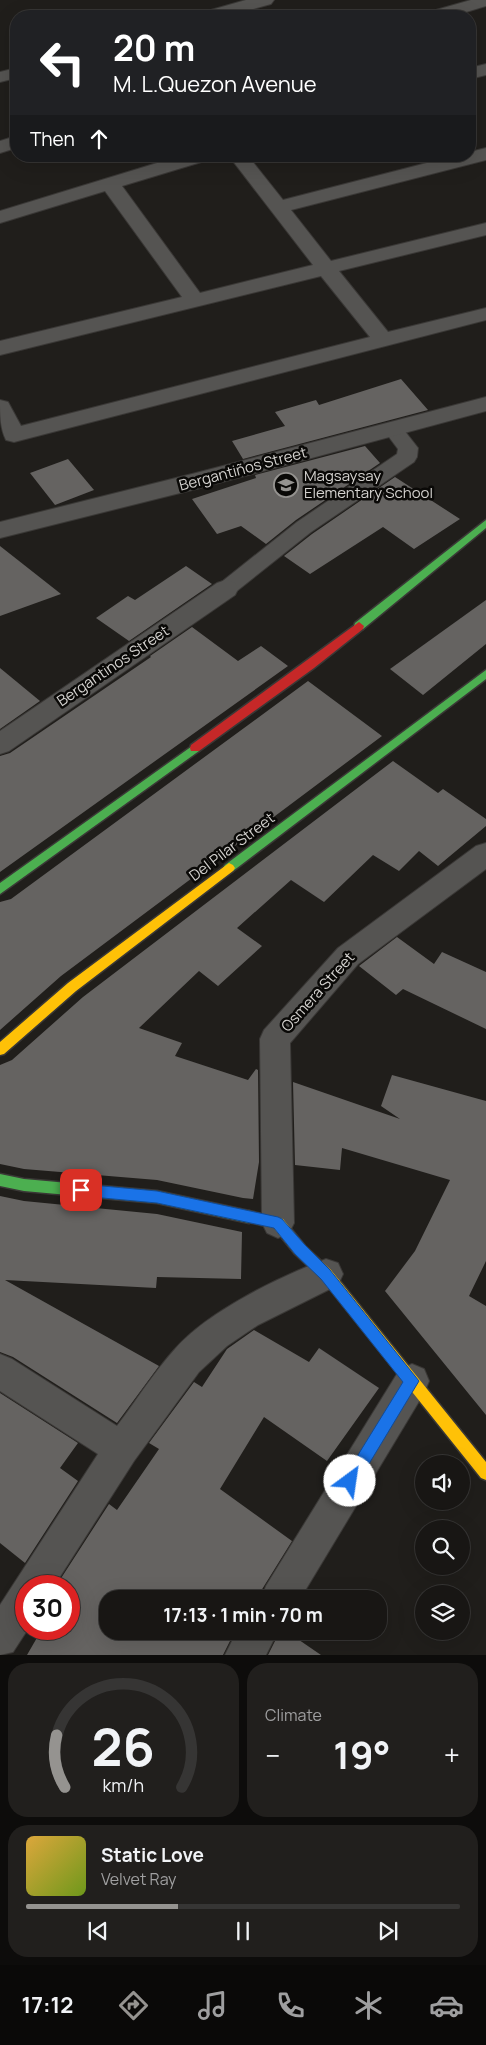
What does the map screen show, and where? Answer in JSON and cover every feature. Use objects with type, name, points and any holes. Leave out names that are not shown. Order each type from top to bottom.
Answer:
[{"type":"street","points":[[231,10],[265,0]]},
{"type":"street","points":[[455,10],[486,1]]},
{"type":"street","points":[[0,217],[182,162]]},
{"type":"street","points":[[243,162],[383,340]]},
{"type":"street","points":[[278,207],[455,162]]},
{"type":"street","points":[[110,184],[195,300]]},
{"type":"street","points":[[0,348],[486,229]]},
{"type":"street","points":[[0,407],[14,436],[486,314]]},
{"type":"street","name":"Bergantiños Street","points":[[0,530],[486,404]]},
{"type":"street","points":[[0,889],[310,665],[486,523]]},
{"type":"street","name":"Bergantinos Street","points":[[0,744],[226,588]]},
{"type":"street","name":"Del Pilar Street","points":[[0,1050],[72,987],[486,674]]},
{"type":"street","name":"Osmera Street","points":[[278,1223],[275,1040],[348,956],[486,854]]},
{"type":"street","points":[[0,1180],[24,1185],[157,1197],[278,1223],[300,1250],[326,1274],[486,1473]]},
{"type":"street","points":[[41,1575],[122,1448],[187,1360],[215,1335],[246,1314],[326,1274]]},
{"type":"street","points":[[0,1371],[122,1448]]},
{"type":"street","points":[[284,1590],[412,1381]]},
{"type":"street","points":[[0,1638],[15,1615]]},
{"type":"street","points":[[244,1655],[253,1640]]},
{"type":"lane","points":[[226,588],[304,527],[407,457],[408,448],[393,429]]},
{"type":"building","points":[[401,379],[428,410],[243,459],[232,441],[285,426],[275,412],[316,400],[319,405]]},
{"type":"building","points":[[365,446],[380,463],[296,520],[266,544],[241,526],[217,534],[192,499],[256,478],[255,475]]},
{"type":"building","points":[[68,459],[94,490],[55,505],[30,473]]},
{"type":"building","points":[[395,477],[460,519],[414,549],[383,527],[310,574],[284,556],[312,534]]},
{"type":"building","points":[[0,546],[61,594],[0,616]]},
{"type":"building","points":[[186,566],[212,584],[129,641],[96,618],[128,596],[135,600]]},
{"type":"building","points":[[486,600],[486,644],[423,695],[390,669]]},
{"type":"building","points":[[192,627],[238,661],[261,646],[288,666],[0,872],[0,756],[10,753]]},
{"type":"building","points":[[0,668],[40,701],[0,729]]},
{"type":"building","points":[[308,681],[382,736],[61,976],[0,1030],[0,902],[11,899]]},
{"type":"building","points":[[393,761],[438,793],[443,789],[486,819],[486,826],[438,866],[419,851],[399,871],[373,855],[324,902],[291,880],[237,928],[262,946],[218,986],[199,971],[139,1028],[182,1043],[175,1056],[248,1080],[256,1069],[258,1070],[259,1162],[253,1199],[157,1180],[24,1169],[0,1164],[0,1065],[12,1060],[83,997]]},
{"type":"building","points":[[397,937],[434,964],[442,952],[486,972],[486,1029],[403,989],[396,995],[359,966]]},
{"type":"building","points":[[392,1075],[486,1101],[486,1261],[469,1296],[486,1306],[486,1415],[385,1291],[415,1251],[450,1180],[342,1148],[340,1170],[295,1165],[293,1082],[400,1119],[381,1106]]},
{"type":"building","points":[[0,1196],[24,1201],[157,1214],[242,1232],[241,1279],[157,1277],[156,1288],[5,1280],[159,1366],[117,1423],[13,1357],[0,1352]]},
{"type":"building","points":[[254,1330],[309,1362],[319,1348],[379,1388],[327,1461],[264,1417],[220,1489],[292,1541],[262,1590],[99,1590],[99,1640],[230,1640],[223,1655],[27,1655],[36,1640],[80,1640],[80,1575],[63,1575],[109,1504],[117,1510],[159,1449],[149,1443],[194,1382],[202,1387],[227,1349]]},
{"type":"building","points":[[0,1393],[78,1443],[60,1468],[78,1481],[25,1563],[0,1543]]},
{"type":"building","points":[[276,1640],[299,1640],[321,1655],[268,1655]]},
{"type":"traffic: fast","points":[[359,626],[486,523]]},
{"type":"traffic: fast","points":[[229,868],[486,674]]},
{"type":"traffic: fast","points":[[0,889],[195,748]]},
{"type":"traffic: fast","points":[[0,1180],[24,1185],[157,1197],[249,1217]]},
{"type":"traffic: slow","points":[[0,1050],[72,987],[229,868]]},
{"type":"traffic: slow","points":[[249,1217],[278,1223],[300,1250],[326,1274],[486,1473]]},
{"type":"traffic: jam","points":[[195,748],[310,665],[359,626]]},
{"type":"place","name":"Magsaysay Elementary School","points":[[286,485]]},
{"type":"route","points":[[81,1190],[157,1197],[278,1223],[300,1250],[326,1274],[412,1381],[350,1481]]}]
